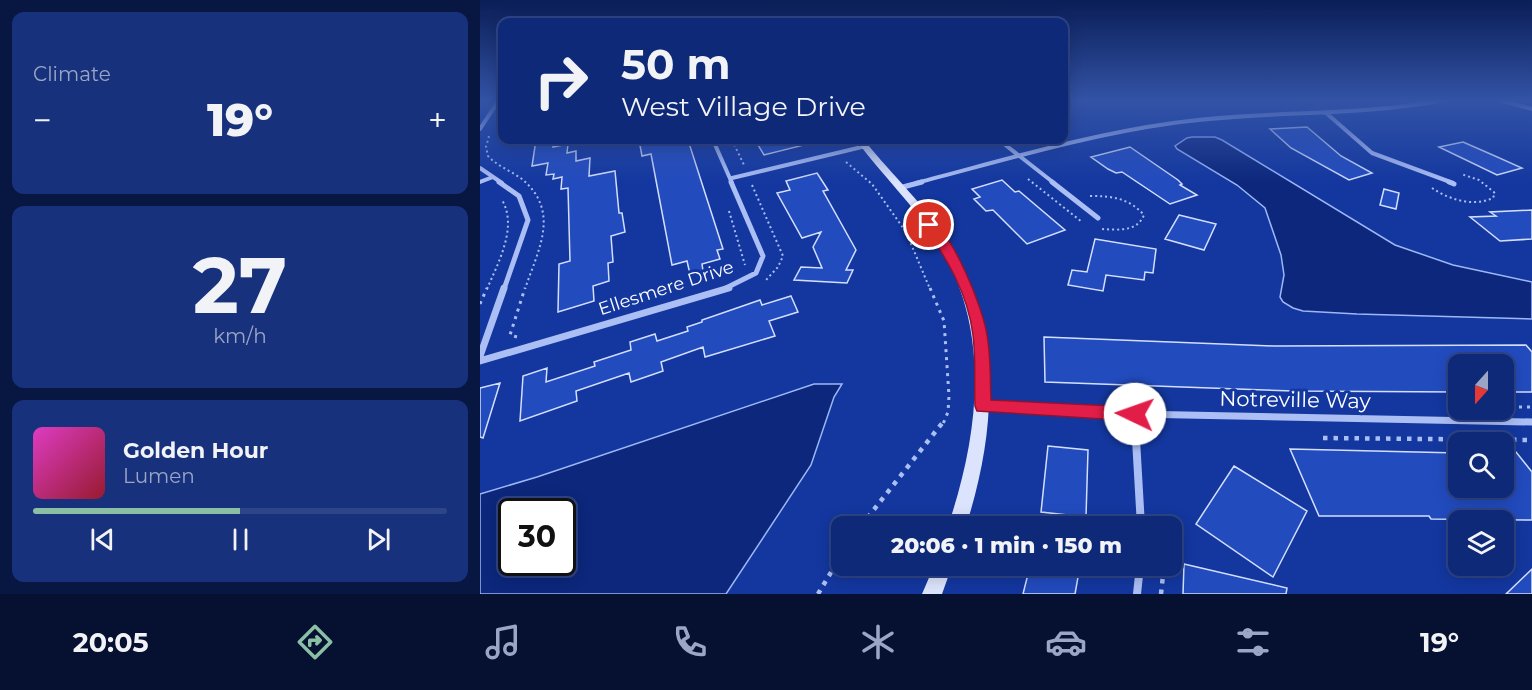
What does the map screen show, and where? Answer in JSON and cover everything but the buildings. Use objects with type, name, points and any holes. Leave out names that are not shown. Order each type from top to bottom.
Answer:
[{"type":"street","points":[[899,188],[1106,135],[1147,128]]},
{"type":"street","points":[[1342,128],[1372,153],[1454,184]]},
{"type":"street","name":"Ellesmere Drive","points":[[480,361],[731,287],[756,273],[763,256],[732,178],[715,144]]},
{"type":"street","points":[[732,178],[836,153],[860,144]]},
{"type":"street","points":[[864,144],[944,244],[964,279],[980,334],[983,406],[967,499],[961,516]]},
{"type":"street","points":[[1004,144],[1098,218]]},
{"type":"street","points":[[480,168],[519,196],[528,220],[480,356]]},
{"type":"street","points":[[480,182],[494,177]]},
{"type":"street","name":"Notreville Way","points":[[983,406],[1135,414],[1532,422]]},
{"type":"street","points":[[1135,414],[1140,516]]},
{"type":"street","points":[[932,594],[939,576]]},
{"type":"street","points":[[1137,594],[1139,576]]},
{"type":"path","points":[[492,130],[485,148],[489,158],[536,192],[546,212],[545,227],[510,335],[518,337]]},
{"type":"path","points":[[734,144],[783,256],[778,267],[765,281]]},
{"type":"path","points":[[836,153],[872,184],[906,232],[944,321],[945,332],[948,412],[941,427],[869,516]]},
{"type":"path","points":[[480,304],[506,238],[509,222],[507,205],[499,197]]},
{"type":"path","points":[[726,203],[746,263],[743,269]]},
{"type":"path","points":[[1514,407],[1532,407]]},
{"type":"path","points":[[1323,438],[1532,440]]},
{"type":"path","points":[[818,594],[831,572]]},
{"type":"path","points":[[1161,594],[1163,576]]},
{"type":"shaded area","points":[[1192,137],[1215,137],[1222,140],[1395,245],[1453,265],[1532,282],[1532,319],[1357,314],[1303,311],[1293,308],[1283,302],[1280,297],[1284,275],[1281,255],[1265,208],[1237,185],[1175,146]]},
{"type":"shaded area","points":[[814,384],[842,384],[834,397],[811,465],[726,594],[480,594],[480,494]]},
{"type":"route","points":[[929,225],[944,244],[964,279],[980,334],[983,406],[1135,414]]}]
